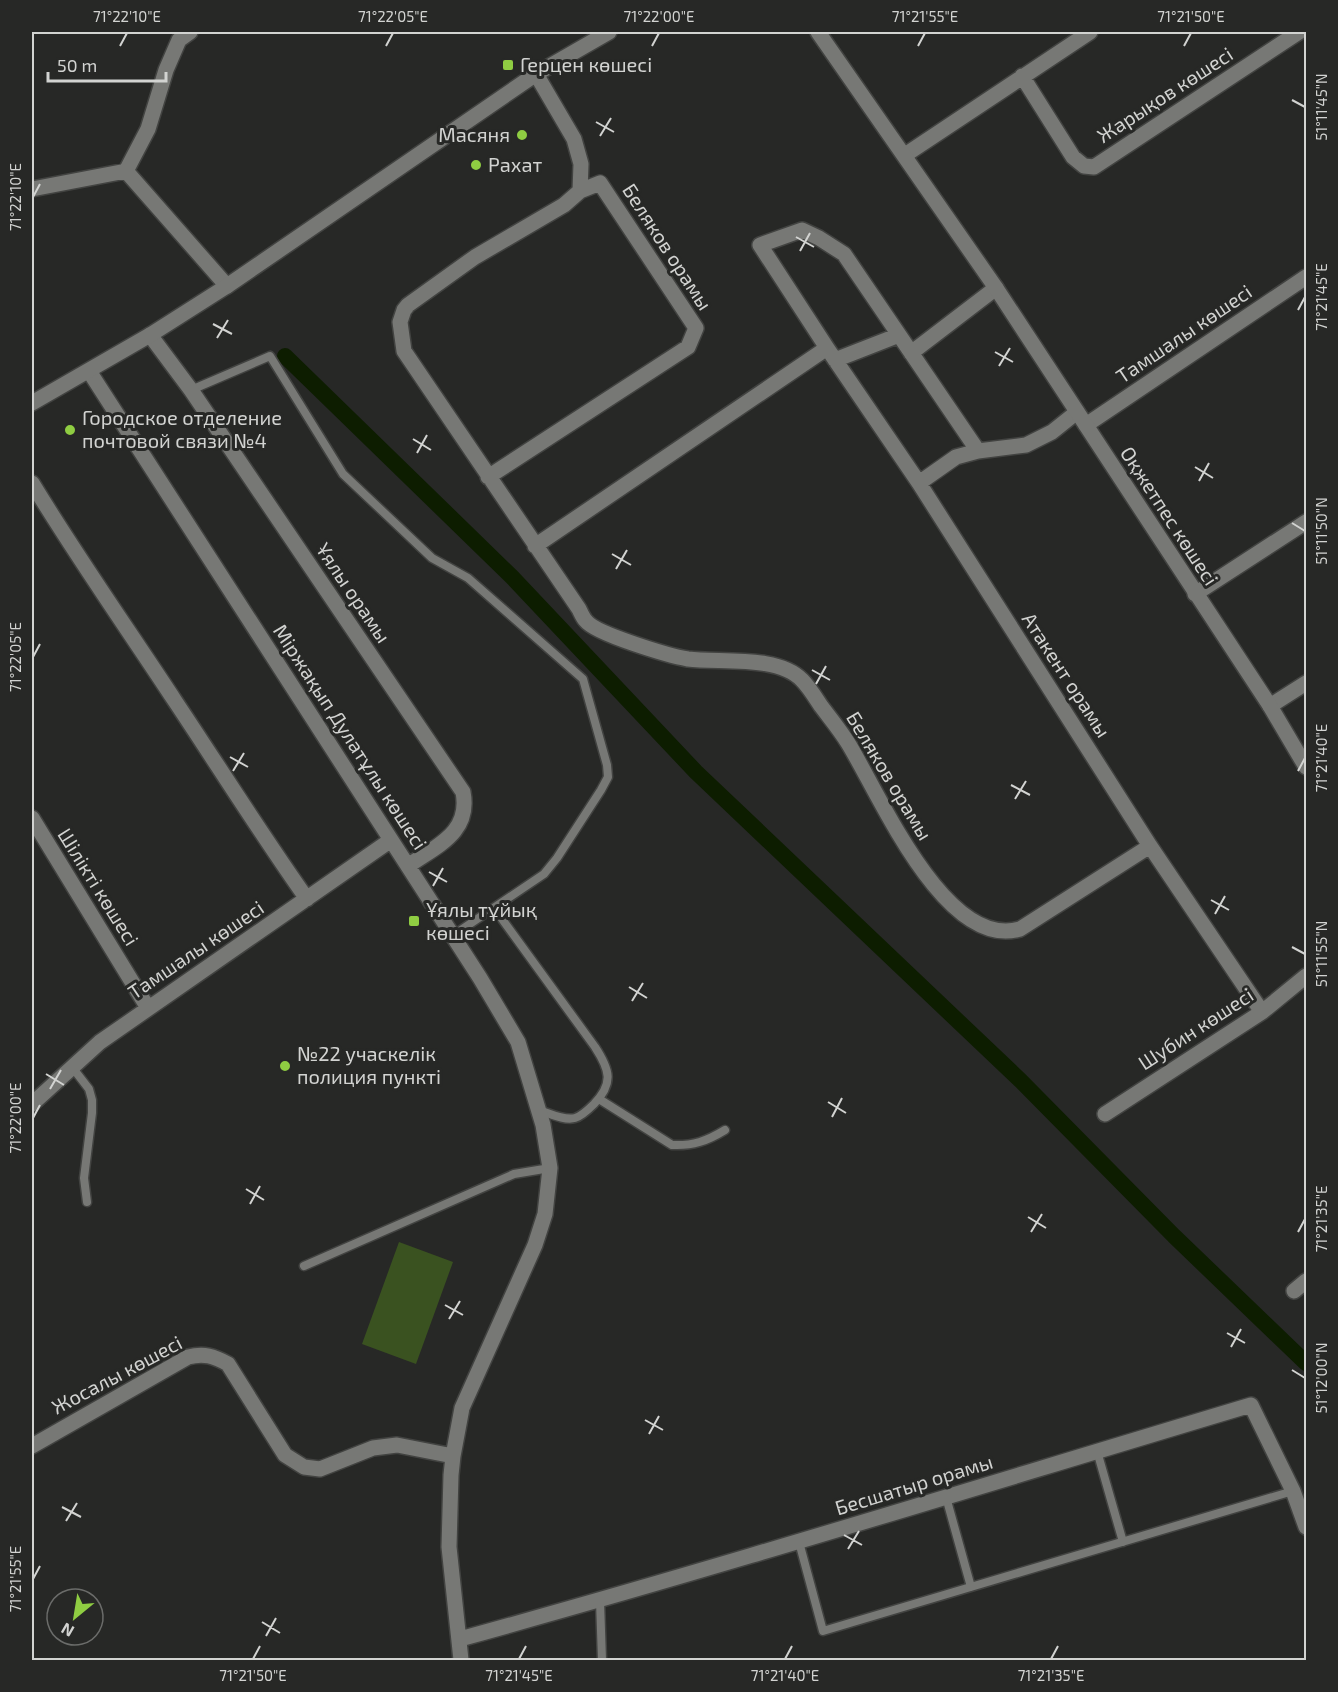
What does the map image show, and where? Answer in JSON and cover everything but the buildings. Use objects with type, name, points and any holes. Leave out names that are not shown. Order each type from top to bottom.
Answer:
[{"type":"street","points":[[126,171],[148,129],[166,69],[179,40],[190,32]]},
{"type":"street","points":[[32,404],[150,335],[227,286],[536,74],[609,32]]},
{"type":"street","name":"Оқжетпес көшесі","points":[[818,32],[996,288],[1270,706],[1306,767]]},
{"type":"street","points":[[904,155],[1090,32]]},
{"type":"street","name":"Жарықов көшесі","points":[[1022,75],[1072,157],[1084,166],[1094,167],[1299,32]]},
{"type":"street","points":[[536,74],[574,139],[581,164],[580,191]]},
{"type":"street","points":[[32,189],[126,171]]},
{"type":"street","points":[[126,171],[227,286]]},
{"type":"street","name":"Беляков орамы","points":[[488,477],[688,347],[696,328],[600,183],[580,191],[564,205],[448,275],[404,310],[400,322],[404,351],[488,477],[536,546],[586,623],[609,635],[686,659],[764,664],[785,668],[802,679],[848,742],[902,841],[925,874],[951,903],[974,921],[996,930],[1009,932],[1020,929],[1150,846]]},
{"type":"street","name":"Атакент орамы","points":[[899,335],[844,254],[828,243],[802,230],[760,246],[919,483],[1150,846],[1262,1012]]},
{"type":"street","name":"Тамшалы көшесі","points":[[919,483],[956,457],[978,451],[1026,444],[1082,419],[1306,277]]},
{"type":"street","points":[[911,353],[996,288]]},
{"type":"street","name":"Ұялы орамы","points":[[150,335],[191,390],[463,792],[464,817],[455,832],[408,866]]},
{"type":"street","points":[[536,546],[831,354],[899,335],[978,451]]},
{"type":"street","name":"Міржақып Дулатұлы көшесі","points":[[89,371],[392,840],[518,1042],[539,1110],[550,1168],[545,1214],[535,1245],[462,1408],[453,1456],[449,1547],[461,1660]]},
{"type":"street","points":[[32,483],[256,827],[307,899]]},
{"type":"street","points":[[1195,594],[1306,522]]},
{"type":"street","points":[[1270,706],[1306,683]]},
{"type":"street","name":"Шілікті көшесі","points":[[32,818],[148,1008]]},
{"type":"street","name":"Тамшалы көшесі","points":[[32,1104],[100,1042],[392,840]]},
{"type":"street","name":"Шубин көшесі","points":[[1105,1114],[1262,1012],[1306,976]]},
{"type":"street","name":"Жосалы көшесі","points":[[32,1446],[188,1357],[199,1354],[215,1356],[228,1364],[285,1455],[304,1467],[320,1469],[373,1448],[397,1445],[453,1456]]},
{"type":"street","name":"Бесшатыр орамы","points":[[460,1639],[800,1542],[1251,1405],[1293,1491],[1306,1527]]},
{"type":"lane","points":[[191,390],[270,356],[344,474],[432,558],[468,578],[583,680],[607,765],[608,777],[557,858],[543,874],[453,936]]},
{"type":"lane","points":[[494,908],[604,1061],[608,1074],[606,1089],[599,1099],[575,1118],[563,1118],[539,1110]]},
{"type":"lane","points":[[72,1068],[89,1089],[92,1100],[84,1178],[87,1202]]},
{"type":"lane","points":[[599,1099],[672,1145],[697,1144],[710,1140],[725,1130]]},
{"type":"lane","points":[[304,1266],[514,1174],[550,1168]]},
{"type":"lane","points":[[1097,1451],[1123,1542]]},
{"type":"lane","points":[[800,1542],[823,1631],[1293,1491]]},
{"type":"lane","points":[[946,1497],[971,1587]]},
{"type":"lane","points":[[600,1600],[602,1660]]},
{"type":"green space","points":[[399,1242],[453,1262],[416,1364],[362,1344]]},
{"type":"waterway","points":[[285,356],[512,577],[696,772],[1021,1081],[1174,1236],[1306,1363]]},
{"type":"place","name":"Герцен көшесі","points":[[508,65]]},
{"type":"place","name":"Масяня","points":[[522,135]]},
{"type":"place","name":"Рахат","points":[[476,165]]},
{"type":"place","name":"Городское отделение почтовой связи №4","points":[[70,430]]},
{"type":"place","name":"Ұялы тұйық көшесі","points":[[414,921]]},
{"type":"place","name":"№22 учаскелік полиция пункті","points":[[285,1066]]}]
